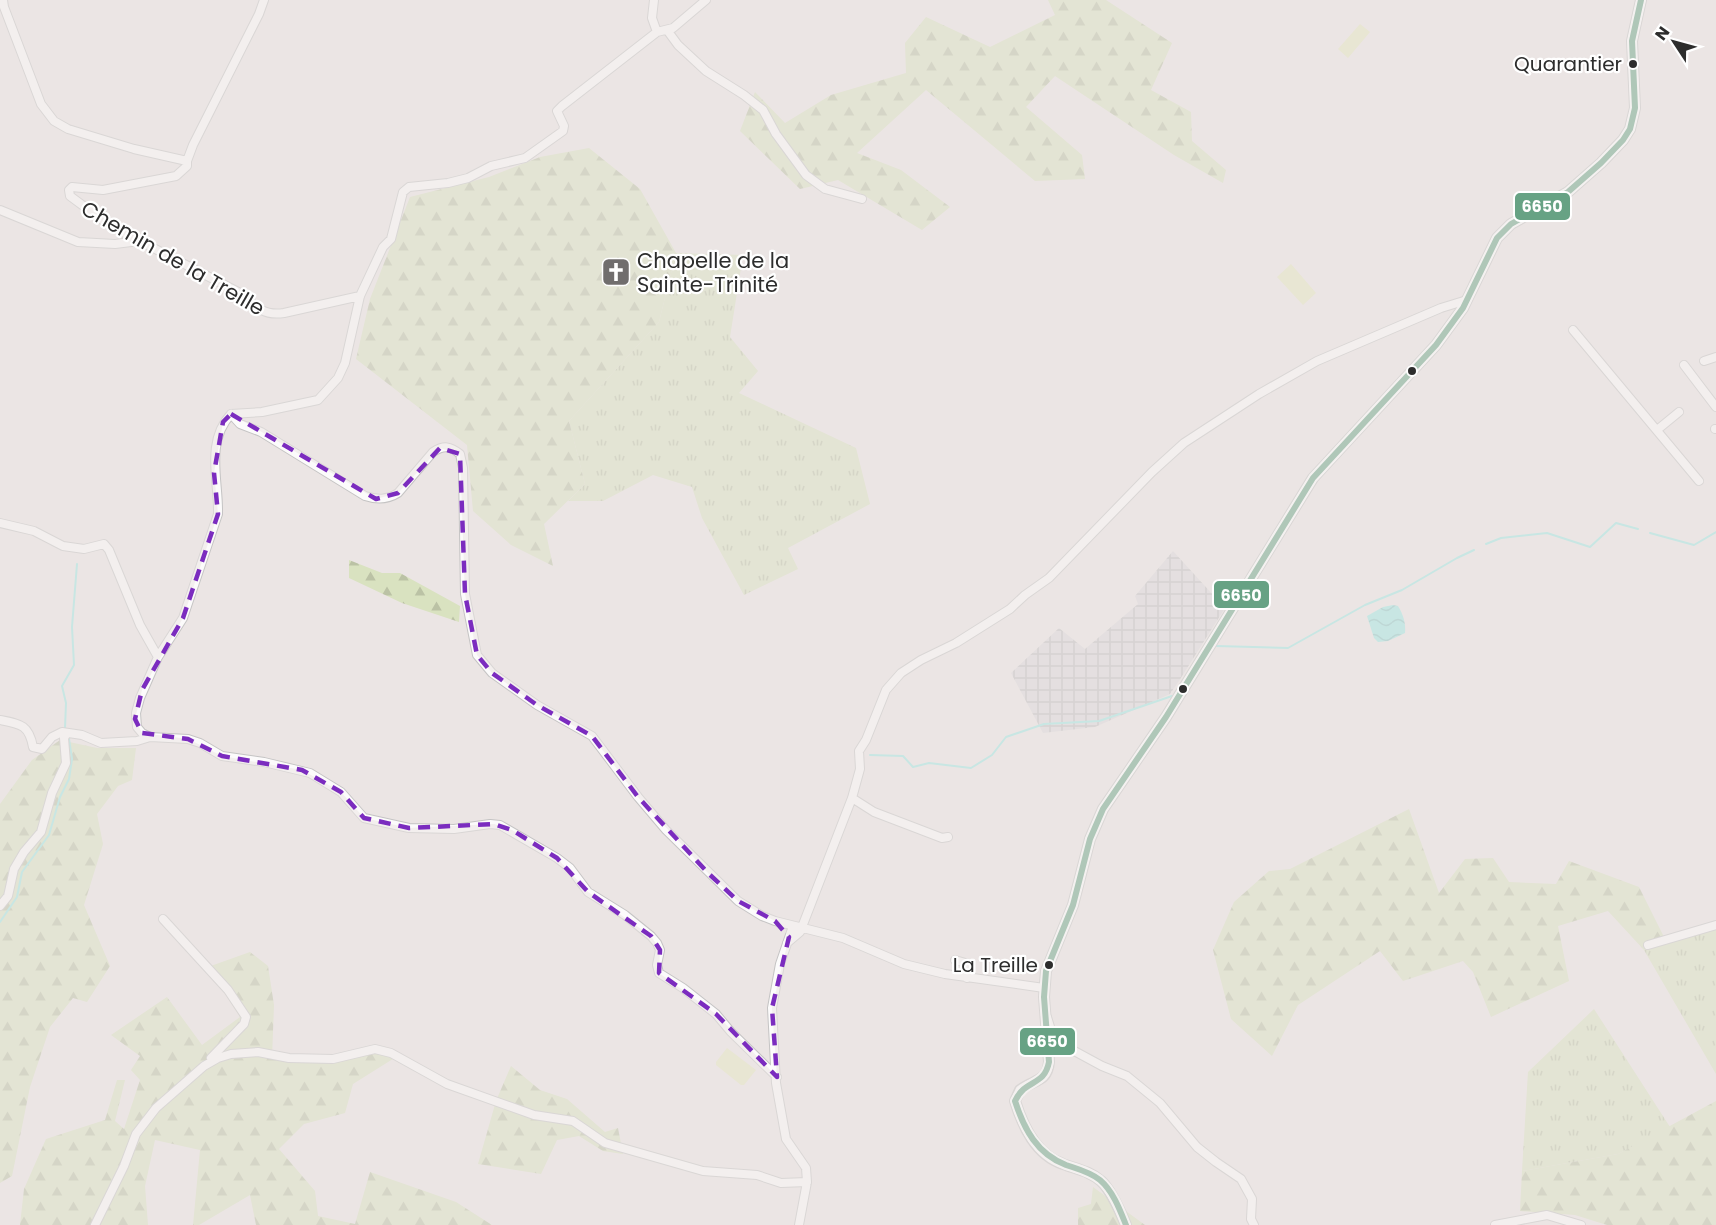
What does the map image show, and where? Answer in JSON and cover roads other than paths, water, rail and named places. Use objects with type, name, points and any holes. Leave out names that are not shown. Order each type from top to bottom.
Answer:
[{"type":"street","points":[[3,0],[41,104],[54,121],[68,129],[134,149],[187,161],[264,0]]},
{"type":"street","points":[[654,0],[652,18],[657,32]]},
{"type":"street","points":[[150,737],[137,728],[135,713],[142,690],[158,657],[183,618],[218,514],[214,473],[218,435],[223,422],[231,414],[262,412],[318,400],[339,378],[345,363],[360,296],[383,247],[391,239],[403,192],[409,187],[448,183],[468,178],[491,166],[525,158],[563,131],[564,126],[557,111],[562,106],[657,32],[673,28],[706,0]]},
{"type":"street","points":[[1126,1225],[1099,1179],[1054,1161],[1041,1152],[1015,1101],[1017,1092],[1044,1077],[1047,1072],[1049,1046],[1044,988],[1048,965],[1072,906],[1090,839],[1107,802],[1166,717],[1313,478],[1413,372],[1456,318],[1490,250],[1503,230],[1526,214],[1568,192],[1623,141],[1630,129],[1635,108],[1632,41],[1641,0]]},
{"type":"street","points":[[667,30],[678,45],[706,71],[763,110],[776,134],[806,175],[825,189],[862,199]]},
{"type":"street","name":"Chemin de la Treille","points":[[187,161],[185,170],[176,176],[103,190],[72,187],[69,190],[70,196],[109,225],[244,295],[254,306],[264,312],[284,313],[360,296]]},
{"type":"street","points":[[0,210],[78,242],[115,244],[140,241]]},
{"type":"street","points":[[788,940],[800,932],[852,798],[860,769],[859,751],[866,740],[886,690],[900,674],[1001,615],[1049,578],[1152,472],[1184,443],[1259,394],[1317,361],[1441,308],[1467,300]]},
{"type":"street","points":[[1441,308],[1456,318]]},
{"type":"street","points":[[1573,330],[1699,481]]},
{"type":"street","points":[[1704,361],[1716,357]]},
{"type":"street","points":[[1684,365],[1716,407]]},
{"type":"street","points":[[1657,430],[1679,412]]},
{"type":"street","points":[[231,414],[240,424],[261,432],[365,496],[376,499],[398,493],[433,452],[440,448],[450,447],[458,452],[463,468],[465,594],[477,655],[492,673],[528,699],[592,735],[638,797],[666,830],[738,901],[775,921],[843,938],[904,964],[967,978],[1044,988]]},
{"type":"street","points":[[0,523],[34,531],[63,546],[84,549],[104,544],[109,550],[140,625],[158,657]]},
{"type":"street","points":[[0,720],[22,726],[30,733],[33,747],[37,750],[42,749],[56,734],[66,733],[82,735],[101,743],[137,741],[150,737],[188,739],[222,756],[302,770],[340,792],[364,818],[409,828],[454,829],[494,824],[512,830],[564,863],[588,892],[625,915],[651,936],[660,950],[657,964],[659,973],[683,988],[716,1014],[777,1077]]},
{"type":"street","points":[[0,906],[8,896],[14,870],[24,852],[41,832],[52,793],[66,763],[64,738],[66,733]]},
{"type":"street","points":[[852,798],[874,812],[942,838],[948,837]]},
{"type":"street","points":[[95,1225],[124,1166],[136,1134],[156,1108],[204,1065],[244,1024],[246,1017],[228,990],[163,919]]},
{"type":"street","points":[[775,921],[788,940]]},
{"type":"street","points":[[1648,945],[1716,925]]},
{"type":"street","points":[[793,926],[780,964],[772,1008],[777,1077],[786,1139],[806,1168],[807,1182],[799,1225]]},
{"type":"street","points":[[955,960],[969,964],[967,978]]},
{"type":"street","points":[[1046,1016],[1054,1040],[1102,1066],[1127,1076],[1141,1086],[1169,1112],[1197,1147],[1241,1179],[1252,1199],[1251,1219],[1254,1225]]},
{"type":"street","points":[[204,1065],[231,1054],[258,1052],[289,1058],[333,1059],[375,1048],[391,1053],[447,1084],[534,1114],[573,1121],[605,1143],[703,1171],[757,1175],[781,1184],[807,1182]]},
{"type":"street","points":[[1495,1225],[1547,1215],[1581,1225]]},
{"type":"water","points":[[1398,606],[1401,612],[1405,622],[1405,633],[1388,641],[1378,642],[1374,638],[1367,616],[1383,607]]},
{"type":"waterway","points":[[1486,544],[1501,538],[1547,533],[1590,547],[1616,523],[1638,529]]},
{"type":"waterway","points":[[1650,533],[1694,545],[1716,532]]},
{"type":"waterway","points":[[1216,646],[1288,648],[1365,605],[1402,590],[1474,550]]},
{"type":"waterway","points":[[65,728],[66,703],[62,686],[74,665],[72,627],[77,564]]},
{"type":"waterway","points":[[870,755],[903,756],[913,767],[929,763],[971,768],[992,755],[1006,737],[1044,724],[1099,721],[1172,696]]},
{"type":"waterway","points":[[0,922],[17,897],[22,872],[49,835],[60,797],[69,779],[72,759],[69,739]]},
{"type":"place","name":"Quarantier","points":[[1633,64]]},
{"type":"place","name":"Chapelle de la Sainte-Trinité","points":[[616,272]]},
{"type":"place","name":"La Treille","points":[[1049,965]]}]
